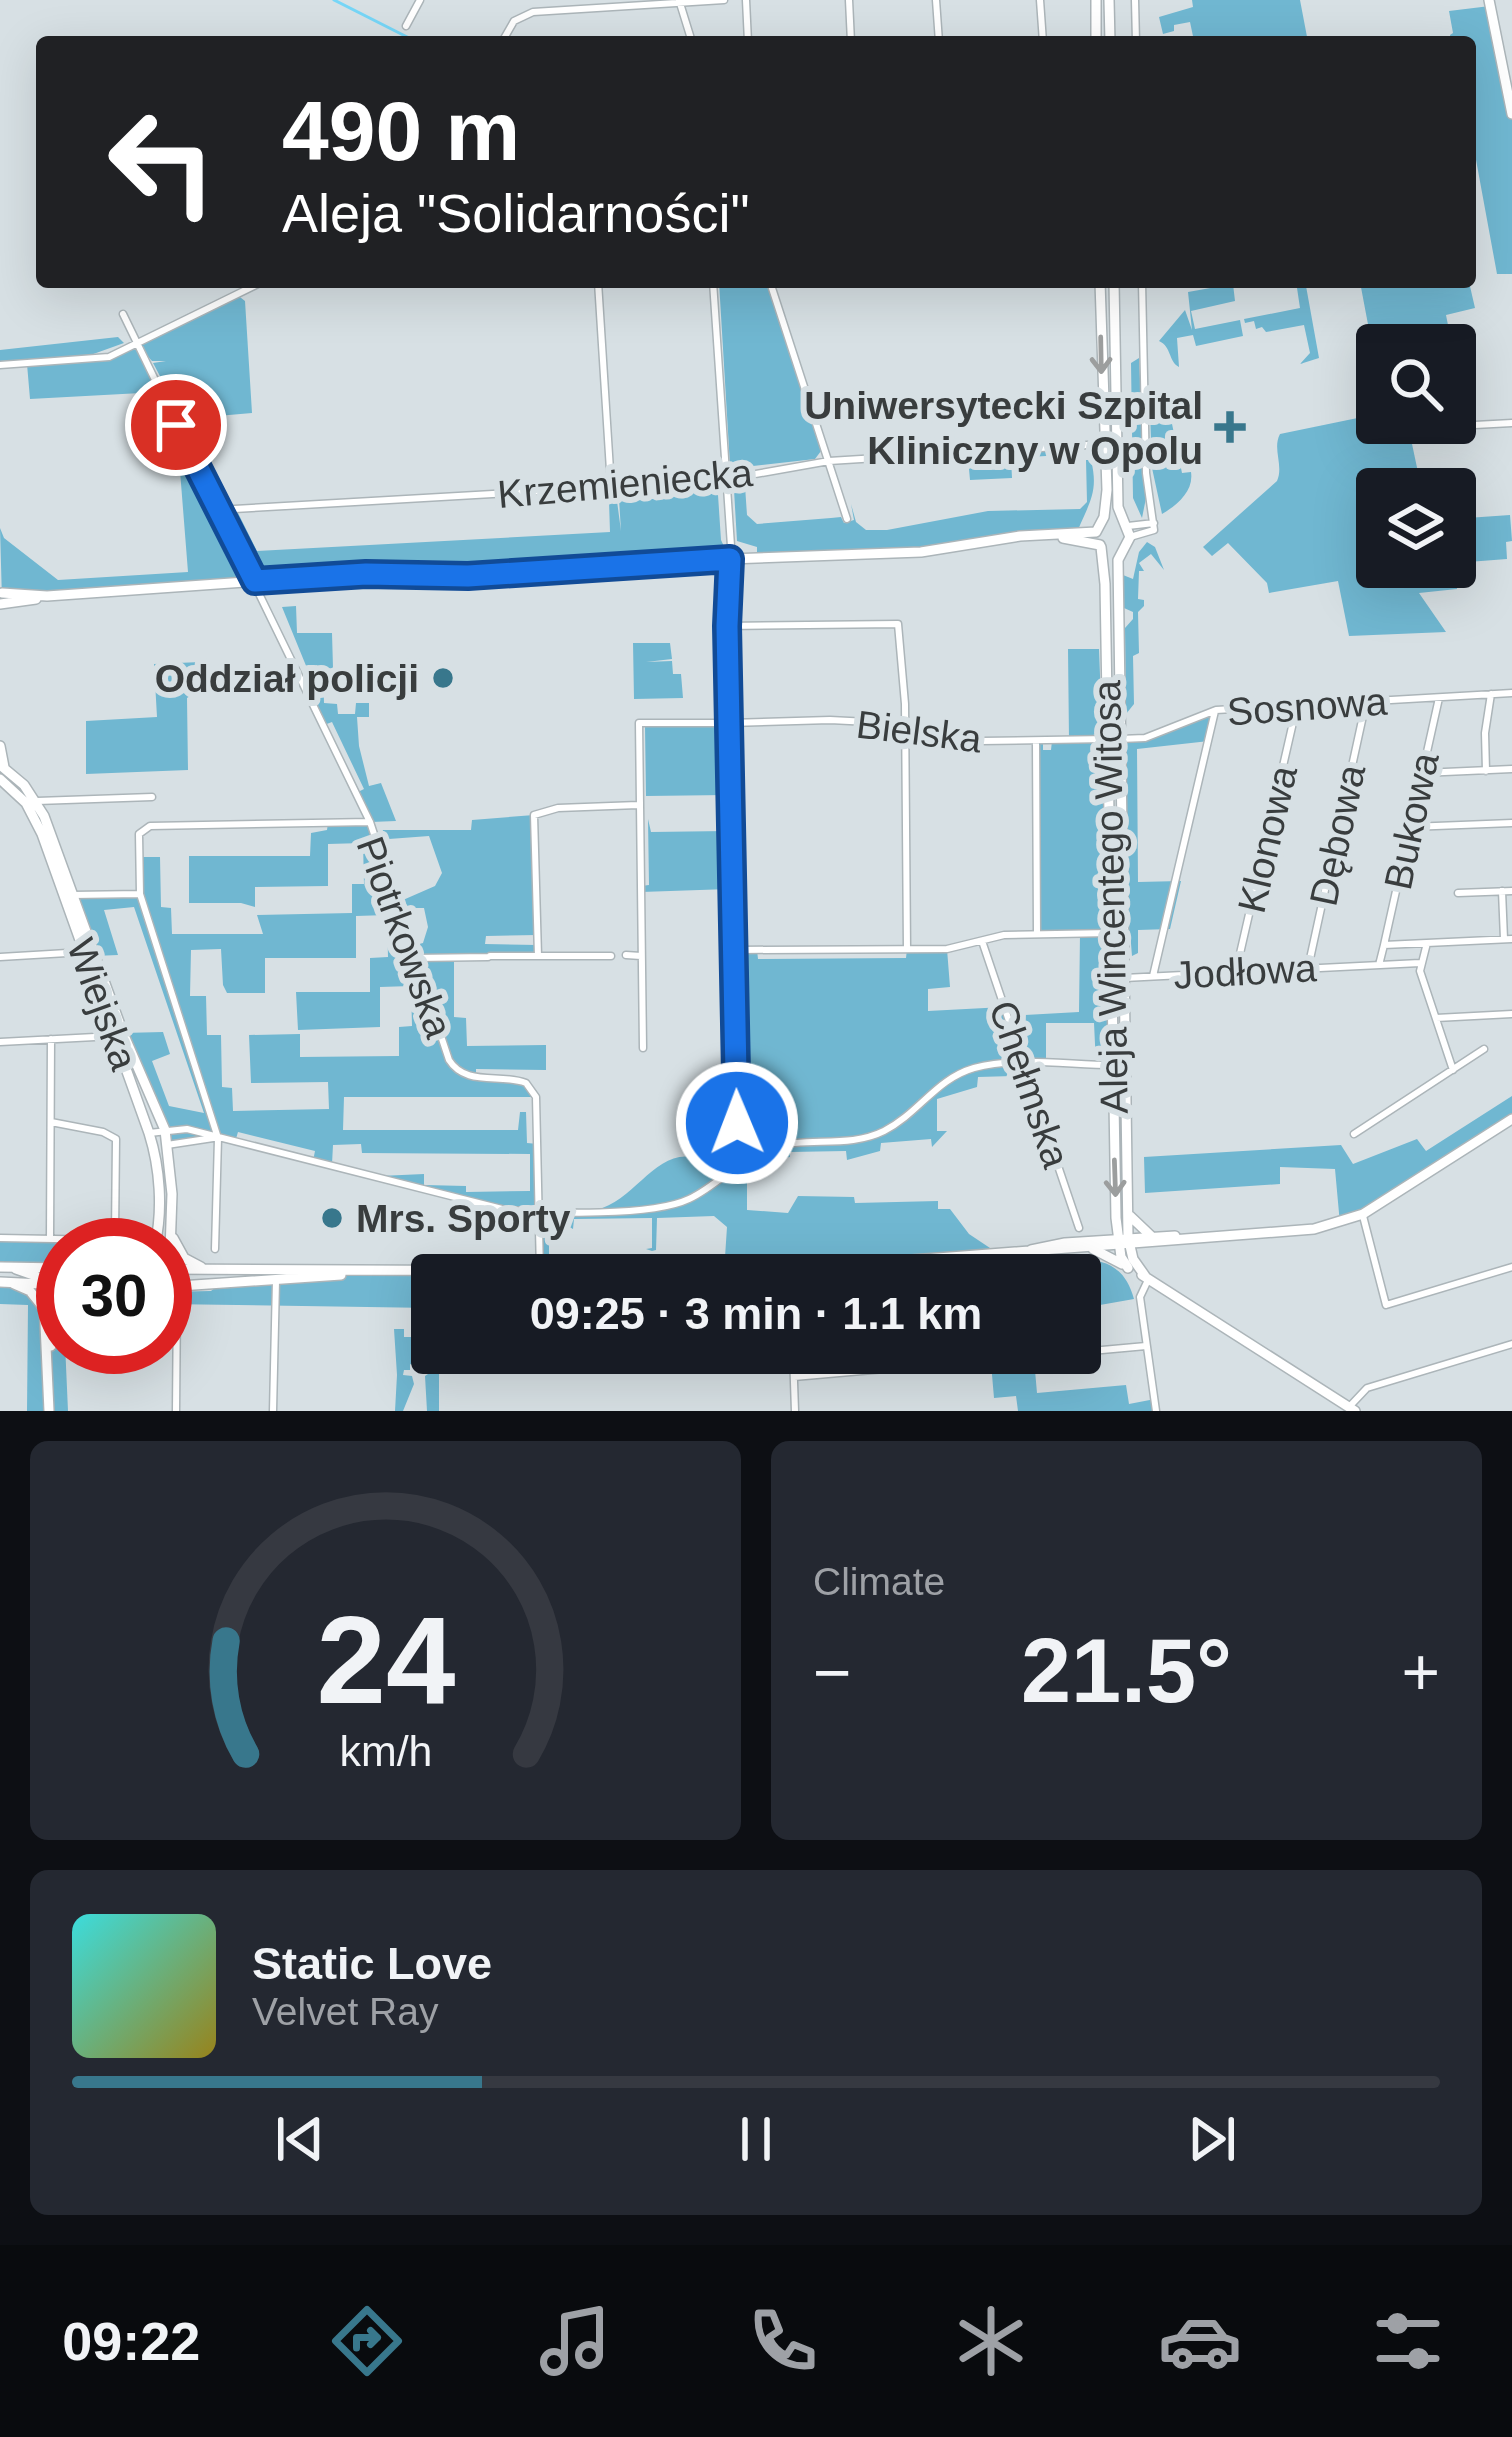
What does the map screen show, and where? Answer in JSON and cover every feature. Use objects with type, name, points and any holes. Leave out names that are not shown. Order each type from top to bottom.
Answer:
[{"type":"street","points":[[406,26],[421,0]]},
{"type":"street","points":[[505,36],[514,21],[526,13],[724,0]]},
{"type":"street","points":[[746,0],[748,36]]},
{"type":"street","points":[[848,0],[851,36]]},
{"type":"street","points":[[936,0],[939,36]]},
{"type":"street","points":[[1040,0],[1043,36]]},
{"type":"street","points":[[1096,0],[1096,36]]},
{"type":"street","points":[[1109,0],[1110,36]]},
{"type":"street","points":[[1135,0],[1136,36]]},
{"type":"street","points":[[1489,0],[1512,114]]},
{"type":"street","points":[[679,1],[690,36]]},
{"type":"street","points":[[0,365],[90,361],[137,345],[250,288]]},
{"type":"street","points":[[598,288],[611,486]]},
{"type":"street","points":[[713,288],[730,559],[727,626],[738,1163]]},
{"type":"street","points":[[772,288],[848,519]]},
{"type":"street","points":[[1100,288],[1107,490],[1100,527]]},
{"type":"street","points":[[1046,535],[1122,550],[1126,528],[1118,507],[1114,288]]},
{"type":"street","points":[[1,597],[366,574],[468,576],[921,552],[1100,527],[1153,533],[1146,473],[1142,288]]},
{"type":"street","points":[[123,314],[370,822]]},
{"type":"street","points":[[1476,425],[1512,423]]},
{"type":"street","name":"Krzemieniecka","points":[[218,510],[726,480],[829,461],[1104,444]]},
{"type":"street","name":"Aleja Wincentego Witosa","points":[[1100,527],[1116,1218],[1124,1242]]},
{"type":"street","name":"Aleja Wincentego Witosa","points":[[1122,550],[1118,560],[1130,1216],[1124,1242]]},
{"type":"street","points":[[727,626],[898,624],[904,659],[907,949]]},
{"type":"street","name":"Sosnowa","points":[[1108,739],[1156,734],[1216,710],[1512,693]]},
{"type":"street","points":[[1486,771],[1491,694]]},
{"type":"street","name":"Bukowa","points":[[1384,945],[1439,698]]},
{"type":"street","name":"Dębowa","points":[[1308,968],[1366,702]]},
{"type":"street","name":"Klonowa","points":[[1236,972],[1297,705]]},
{"type":"street","points":[[1153,976],[1216,710]]},
{"type":"street","name":"Bielska","points":[[638,806],[639,723],[835,720],[981,741],[1108,739]]},
{"type":"street","points":[[1036,742],[1037,934]]},
{"type":"street","points":[[0,746],[1,775]]},
{"type":"street","points":[[1422,773],[1512,770]]},
{"type":"street","name":"Wiejska","points":[[1,775],[37,801],[128,1048],[165,1130],[171,1218]]},
{"type":"street","name":"Wiejska","points":[[1,775],[36,820],[149,1133],[159,1218]]},
{"type":"street","points":[[37,801],[152,796]]},
{"type":"street","points":[[538,956],[534,815],[558,808],[638,806],[643,1048]]},
{"type":"street","name":"Piotrkowska","points":[[139,834],[150,826],[370,822],[454,1069],[469,1077],[515,1079],[532,1090],[538,1106],[540,1254]]},
{"type":"street","points":[[1410,827],[1512,823]]},
{"type":"street","name":"Wiejska","points":[[139,834],[140,894],[218,1137],[214,1249]]},
{"type":"street","points":[[1379,964],[1384,945],[1508,939],[1502,891]]},
{"type":"street","points":[[1458,893],[1512,891]]},
{"type":"street","name":"Wiejska","points":[[72,895],[140,894]]},
{"type":"street","points":[[736,950],[947,949],[1004,935],[1111,933]]},
{"type":"street","name":"Chełmska","points":[[982,941],[1078,1228]]},
{"type":"street","points":[[1427,943],[1420,963],[1453,1070]]},
{"type":"street","points":[[0,957],[84,952]]},
{"type":"street","points":[[415,958],[611,956]]},
{"type":"street","points":[[626,956],[641,956]]},
{"type":"street","name":"Jodłowa","points":[[1111,979],[1420,963]]},
{"type":"street","points":[[1436,1018],[1512,1014]]},
{"type":"street","points":[[0,1042],[114,1036]]},
{"type":"street","points":[[50,1218],[51,1039]]},
{"type":"street","points":[[1354,1134],[1484,1049]]},
{"type":"street","points":[[149,1133],[187,1129],[506,1210],[671,1206],[705,1190],[738,1163],[781,1145],[873,1136],[902,1120],[956,1074],[983,1066],[1113,1065]]},
{"type":"street","points":[[1005,1254],[1314,1229],[1363,1214],[1512,1119]]},
{"type":"street","points":[[51,1122],[116,1138],[116,1218]]},
{"type":"street","points":[[1114,1127],[1127,1127]]},
{"type":"street","points":[[154,1148],[218,1137]]},
{"type":"street","points":[[1363,1214],[1386,1305],[1512,1267]]},
{"type":"street","points":[[1130,1216],[1151,1240]]},
{"type":"street","points":[[1092,1245],[1109,1232],[1116,1218]]},
{"type":"street","points":[[0,1238],[36,1239]]},
{"type":"street","points":[[1132,1266],[1151,1240]]},
{"type":"street","points":[[1124,1242],[1132,1266]]},
{"type":"street","points":[[1092,1245],[1352,1409],[1367,1388],[1512,1344]]},
{"type":"street","points":[[192,1262],[212,1271]]},
{"type":"street","points":[[3,1267],[36,1277]]},
{"type":"street","points":[[3,1267],[36,1276]]},
{"type":"street","points":[[192,1270],[411,1273]]},
{"type":"street","points":[[193,1287],[352,1273]]},
{"type":"street","points":[[1146,1278],[1140,1298],[1156,1411]]},
{"type":"street","points":[[273,1411],[276,1281]]},
{"type":"street","points":[[4,1282],[36,1283]]},
{"type":"street","points":[[4,1282],[36,1298]]},
{"type":"street","points":[[1101,1350],[1146,1346]]},
{"type":"street","points":[[49,1374],[50,1411]]},
{"type":"street","points":[[176,1374],[176,1411]]},
{"type":"street","points":[[794,1374],[795,1411]]},
{"type":"street","points":[[794,1377],[828,1374]]},
{"type":"shaded area","points":[[1192,0],[1300,0],[1307,36],[1193,36],[1190,22],[1174,25],[1174,31],[1163,34],[1159,17],[1193,7]]},
{"type":"shaded area","points":[[1490,6],[1512,114],[1512,274],[1497,274],[1476,160],[1476,36],[1450,36],[1449,11]]},
{"type":"shaded area","points":[[719,288],[768,288],[821,451],[815,459],[753,466],[741,472],[730,465]]},
{"type":"shaded area","points":[[1233,288],[1235,301],[1191,311],[1195,329],[1240,320],[1243,336],[1196,346],[1193,335],[1177,338],[1179,367],[1159,341],[1185,310],[1192,330],[1188,292]]},
{"type":"shaded area","points":[[1297,288],[1306,288],[1319,358],[1300,364],[1310,353],[1304,325],[1266,332],[1244,319],[1300,308]]},
{"type":"shaded area","points":[[1361,288],[1470,288],[1475,308],[1446,315],[1448,324],[1368,324]]},
{"type":"shaded area","points":[[236,294],[245,301],[252,413],[183,419],[153,363],[166,361],[152,361],[142,350],[221,512],[236,509],[257,551],[610,532],[609,501],[613,498],[621,531],[619,499],[624,493],[711,490],[718,495],[721,540],[730,559],[468,576],[255,581],[2,600],[0,528],[4,538],[58,580],[188,572],[179,458],[141,393],[30,399],[27,364],[107,357]]},
{"type":"shaded area","points":[[118,337],[124,343],[85,357],[0,361],[0,350]]},
{"type":"shaded area","points":[[1139,358],[1146,498],[1142,518],[1133,498],[1131,363]]},
{"type":"shaded area","points":[[1158,408],[1170,414],[1182,473],[1191,472],[1187,491],[1162,514],[1152,468],[1150,412]]},
{"type":"shaded area","points":[[1356,418],[1356,444],[1412,444],[1417,468],[1356,468],[1356,588],[1457,588],[1419,593],[1446,632],[1349,636],[1338,581],[1269,593],[1267,583],[1228,543],[1212,556],[1203,547],[1277,481],[1280,434]]},
{"type":"shaded area","points":[[1061,450],[1063,455],[1011,458],[1012,478],[970,480],[968,458]]},
{"type":"shaded area","points":[[1086,460],[1091,460],[1093,489],[1078,530],[1013,532],[921,548],[757,553],[757,547],[737,541],[734,490],[744,482],[751,484],[745,486],[747,515],[757,524],[841,517],[844,523],[854,520],[851,504],[856,522],[866,530],[887,530],[988,511],[1080,509],[1087,502]]},
{"type":"shaded area","points":[[1510,515],[1512,541],[1506,542],[1507,559],[1476,561],[1476,517]]},
{"type":"shaded area","points":[[1147,542],[1155,547],[1164,570],[1151,554],[1139,563],[1144,571],[1139,571],[1138,599],[1144,600],[1144,606],[1138,612],[1139,653],[1133,656],[1134,704],[1126,714],[1125,628],[1133,612],[1124,608],[1123,575],[1133,579],[1139,552]]},
{"type":"shaded area","points":[[296,606],[297,633],[332,633],[333,668],[323,669],[324,703],[337,704],[338,714],[355,714],[356,703],[369,703],[369,717],[357,717],[359,746],[369,786],[381,783],[396,821],[371,822],[411,946],[423,943],[428,927],[424,908],[404,908],[403,900],[435,886],[442,873],[429,836],[389,839],[391,847],[385,847],[383,830],[471,830],[472,820],[534,815],[537,935],[486,936],[485,944],[537,945],[538,956],[454,957],[454,1017],[466,1018],[467,1046],[546,1045],[546,1070],[476,1069],[476,1076],[526,1083],[536,1097],[344,1097],[343,1130],[518,1130],[520,1112],[526,1112],[527,1143],[538,1144],[540,1212],[575,1212],[613,1203],[670,1160],[704,1161],[725,1176],[738,1163],[737,1130],[745,1129],[744,1054],[736,1053],[736,1025],[744,1024],[744,971],[736,970],[736,950],[757,950],[758,959],[906,958],[907,949],[947,949],[950,987],[928,989],[928,1011],[1004,1007],[1008,1016],[1079,1012],[1080,934],[1037,934],[1036,742],[1043,741],[1043,750],[1051,750],[1052,741],[1069,740],[1068,649],[1099,649],[1102,728],[1080,738],[1108,739],[1113,1065],[1096,1065],[1094,1023],[1046,1023],[1046,1065],[1025,1065],[1031,1084],[1014,1085],[1013,1076],[978,1077],[977,1087],[937,1099],[937,1131],[947,1131],[932,1147],[931,1139],[881,1143],[880,1151],[847,1160],[846,1151],[790,1152],[790,1157],[764,1161],[747,1178],[747,1210],[788,1213],[798,1196],[854,1197],[855,1203],[938,1201],[938,1209],[950,1209],[969,1234],[999,1254],[725,1254],[727,1227],[714,1216],[657,1218],[656,1250],[652,1251],[646,1249],[652,1248],[652,1218],[574,1219],[573,1229],[564,1224],[549,1240],[549,1254],[540,1254],[539,1213],[506,1210],[380,1176],[424,1174],[424,1185],[466,1186],[466,1192],[530,1191],[530,1154],[362,1153],[361,1144],[333,1145],[332,1164],[313,1161],[315,1151],[238,1132],[235,1142],[217,1137],[168,1145],[123,1033],[163,1032],[170,1054],[152,1061],[169,1106],[204,1113],[134,907],[104,910],[118,955],[94,956],[72,895],[140,894],[139,857],[160,857],[161,907],[171,908],[172,934],[263,934],[257,915],[352,913],[352,884],[364,884],[363,843],[328,844],[328,886],[255,887],[255,907],[189,903],[189,856],[310,856],[311,833],[327,830],[328,823],[369,821],[356,793],[364,789],[332,722],[324,725],[301,678],[309,673],[282,607]],"holes":[[[387,915],[388,957],[370,958],[370,992],[296,992],[298,1030],[380,1027],[380,987],[411,986],[412,1026],[399,1027],[399,1056],[300,1057],[300,1034],[249,1035],[251,1083],[328,1082],[329,1109],[233,1111],[232,1088],[222,1087],[221,1035],[207,1035],[206,996],[190,996],[191,950],[221,949],[227,993],[265,993],[265,958],[356,958],[356,916]]]},
{"type":"shaded area","points":[[633,643],[670,643],[672,659],[646,662],[672,661],[673,674],[681,674],[683,698],[634,699]]},
{"type":"shaded area","points":[[201,662],[202,675],[192,676],[193,694],[187,698],[188,770],[86,774],[86,721],[157,717],[154,664]]},
{"type":"shaded area","points":[[1216,710],[1209,741],[1137,749],[1138,882],[1181,881],[1170,929],[1138,930],[1138,953],[1132,956],[1130,931],[1124,930],[1121,739],[1145,738]]},
{"type":"shaded area","points":[[730,725],[732,779],[726,795],[646,796],[645,726]]},
{"type":"shaded area","points":[[648,819],[651,832],[727,831],[729,889],[641,892],[641,886],[649,885]]},
{"type":"shaded area","points":[[1512,1096],[1512,1119],[1340,1224],[1335,1169],[1280,1167],[1280,1184],[1145,1193],[1144,1157],[1341,1145],[1353,1164],[1417,1139],[1426,1151]]},
{"type":"shaded area","points":[[0,1238],[36,1238],[36,1268],[0,1267]]},
{"type":"shaded area","points":[[1101,1262],[1126,1280],[1134,1299],[1101,1305]]},
{"type":"shaded area","points":[[411,1273],[411,1308],[192,1304],[192,1291],[211,1291],[218,1285]]},
{"type":"shaded area","points":[[0,1282],[21,1286],[36,1300],[36,1374],[66,1374],[68,1411],[27,1411],[28,1305],[0,1304]]},
{"type":"shaded area","points":[[394,1329],[404,1329],[404,1337],[411,1337],[411,1364],[403,1375],[412,1376],[414,1384],[403,1411],[395,1411]]},
{"type":"shaded area","points":[[439,1374],[439,1411],[427,1411],[425,1376]]},
{"type":"shaded area","points":[[992,1374],[1035,1374],[1037,1393],[1126,1385],[1129,1404],[1155,1399],[1156,1411],[1018,1411],[1016,1396],[994,1398]]},
{"type":"waterway","points":[[334,0],[405,36]]},
{"type":"place","name":"Uniwersytecki Szpital Kliniczny w Opolu","points":[[1230,427]]},
{"type":"place","name":"Oddział policji","points":[[443,678]]},
{"type":"place","name":"Mrs. Sporty","points":[[332,1218]]},
{"type":"route","points":[[176,425],[255,581],[366,574],[468,576],[730,559],[727,626],[737,1123]]}]
